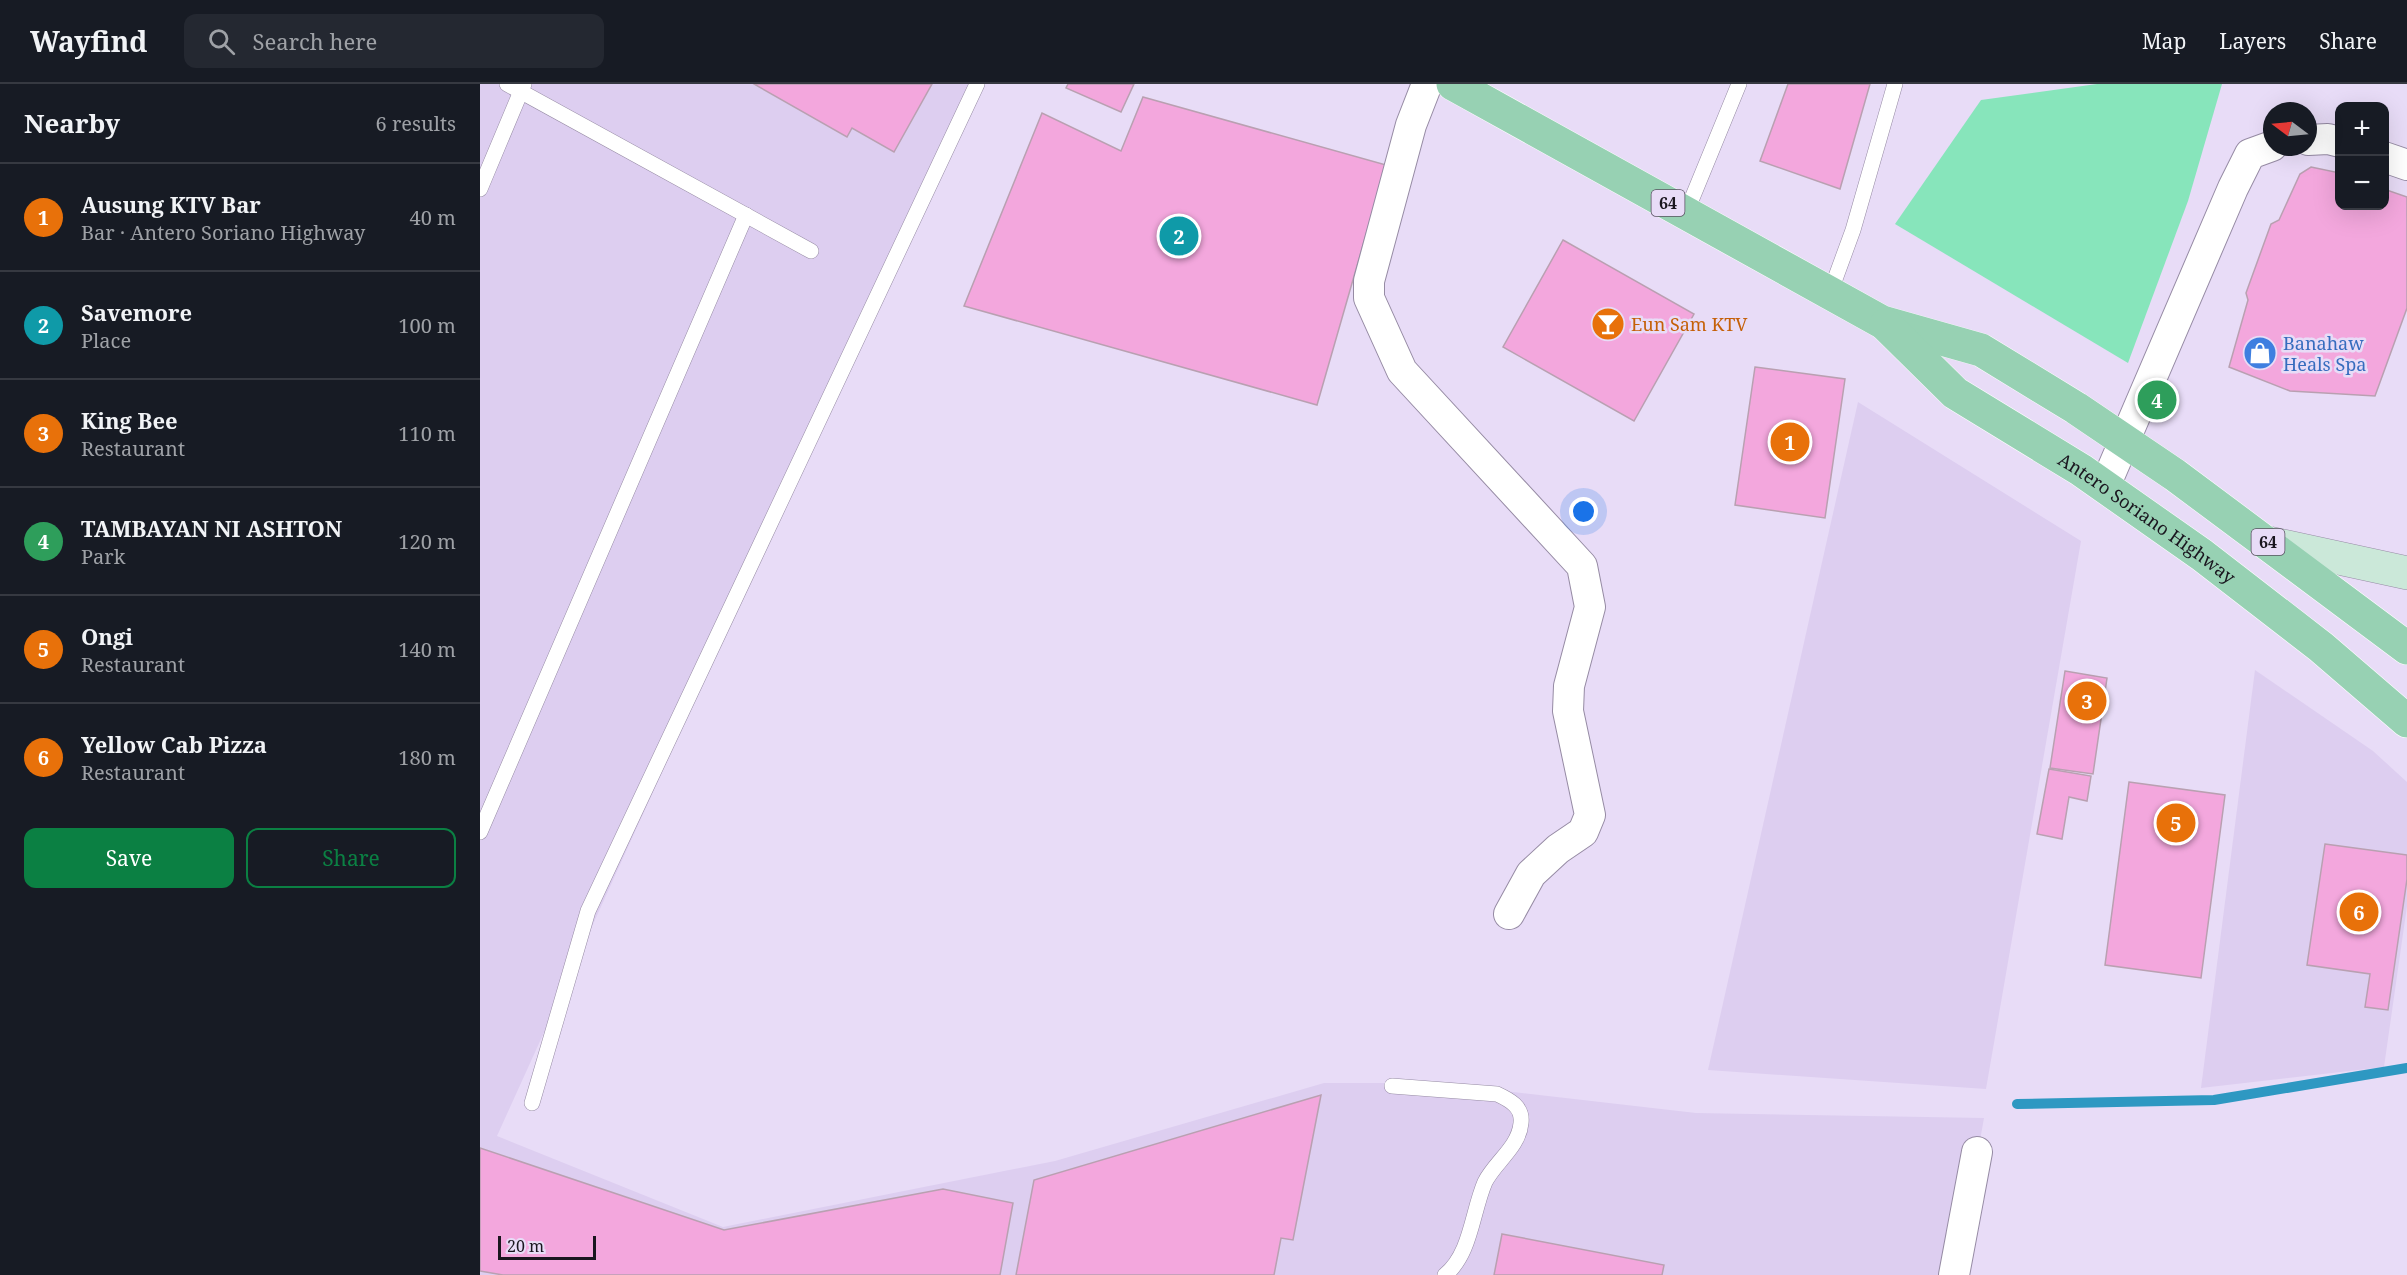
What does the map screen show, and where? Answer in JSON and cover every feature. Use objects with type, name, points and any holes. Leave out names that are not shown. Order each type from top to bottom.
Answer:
[{"type":"main road","name":"Antero Soriano Highway","points":[[1453,84],[1882,322],[1981,350],[2124,440],[2269,543],[2407,648]]},
{"type":"main road","name":"Antero Soriano Highway","points":[[1882,322],[1955,393],[2105,486],[2267,605],[2407,721]]},
{"type":"street","points":[[1427,84],[1411,125],[1369,281],[1369,298],[1402,371],[1582,566],[1590,607],[1569,686],[1568,711],[1590,815],[1583,832],[1558,849],[1531,874],[1509,914]]},
{"type":"street","points":[[2317,140],[2335,141]]},
{"type":"street","points":[[2105,486],[2233,188],[2250,154],[2263,149]]},
{"type":"street","points":[[2389,158],[2407,165]]},
{"type":"street","points":[[2269,543],[2407,573]]},
{"type":"street","points":[[1954,1275],[1977,1152]]},
{"type":"lane","points":[[507,84],[523,89],[811,251]]},
{"type":"lane","points":[[532,1103],[588,911],[977,84]]},
{"type":"lane","points":[[1686,213],[1739,84]]},
{"type":"lane","points":[[1830,293],[1853,230],[1895,84]]},
{"type":"lane","points":[[480,189],[523,89]]},
{"type":"lane","points":[[482,822],[746,215]]},
{"type":"lane","points":[[1392,1086],[1497,1094],[1510,1100],[1519,1109],[1521,1123],[1517,1139],[1485,1183],[1462,1252],[1456,1265],[1445,1275]]},
{"type":"shaded area","points":[[480,84],[974,84],[497,1136],[723,1227],[1055,1161],[1324,1083],[1436,1083],[1696,1113],[1984,1118],[1956,1275],[480,1275]]},
{"type":"shaded area","points":[[1858,402],[2081,541],[1986,1089],[1708,1070]]},
{"type":"shaded area","points":[[2255,670],[2373,751],[2407,782],[2407,906],[2384,1067],[2201,1088]]},
{"type":"green space","points":[[2097,84],[2222,84],[2188,201],[2128,363],[1895,224],[1981,100]]},
{"type":"building","points":[[754,84],[932,84],[894,152],[852,128],[847,137]]},
{"type":"building","points":[[1068,84],[1134,84],[1121,112],[1066,88]]},
{"type":"building","points":[[1788,84],[1870,84],[1840,189],[1760,161]]},
{"type":"building","points":[[1143,97],[1386,165],[1317,405],[964,306],[1042,113],[1121,151]]},
{"type":"building","points":[[2311,167],[2335,172],[2335,210],[2389,210],[2389,191],[2407,197],[2407,308],[2375,396],[2290,391],[2229,367],[2248,300],[2246,293],[2271,224],[2279,220],[2300,174]]},
{"type":"building","points":[[1563,240],[1694,314],[1634,421],[1503,347]]},
{"type":"building","points":[[1755,367],[1845,379],[1825,518],[1735,505]]},
{"type":"building","points":[[2065,671],[2107,678],[2093,774],[2050,768]]},
{"type":"building","points":[[2049,769],[2091,776],[2087,801],[2069,797],[2062,839],[2037,834]]},
{"type":"building","points":[[2129,782],[2225,795],[2201,978],[2105,965]]},
{"type":"building","points":[[2325,844],[2407,855],[2407,879],[2388,1010],[2365,1007],[2370,974],[2307,965]]},
{"type":"building","points":[[1321,1095],[1293,1240],[1281,1238],[1274,1275],[1016,1275],[1034,1180]]},
{"type":"building","points":[[480,1148],[724,1230],[943,1189],[1013,1203],[1000,1275],[503,1275],[480,1271]]},
{"type":"building","points":[[1502,1234],[1664,1265],[1662,1275],[1494,1275]]},
{"type":"waterway","points":[[2017,1104],[2214,1100],[2407,1068]]},
{"type":"place","name":"Savemore","points":[[1179,236]]},
{"type":"place","name":"Eun Sam KTV","points":[[1608,324]]},
{"type":"place","name":"Banahaw Heals Spa","points":[[2260,353]]},
{"type":"place","name":"TAMBAYAN NI ASHTON","points":[[2157,400]]},
{"type":"place","name":"Ausung KTV Bar","points":[[1790,442]]},
{"type":"place","name":"King Bee","points":[[2087,701]]},
{"type":"place","name":"Ongi","points":[[2176,823]]},
{"type":"place","name":"Yellow Cab Pizza","points":[[2359,912]]}]
